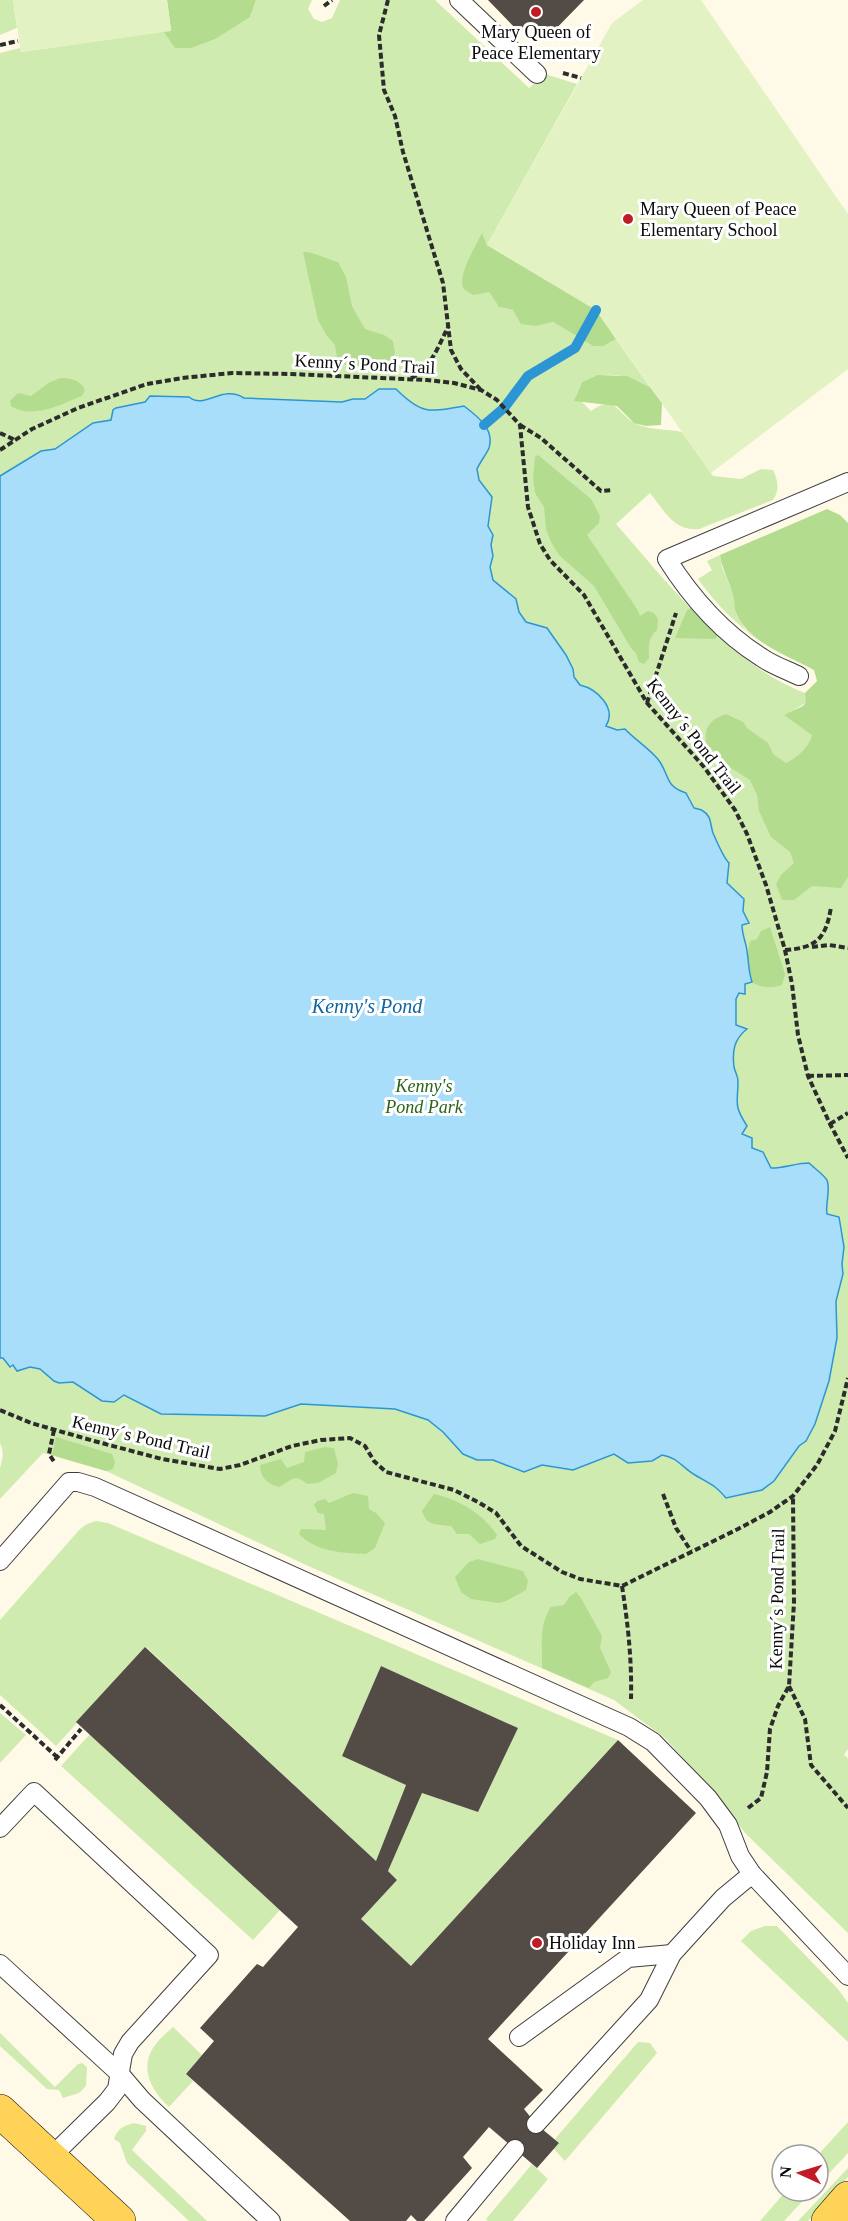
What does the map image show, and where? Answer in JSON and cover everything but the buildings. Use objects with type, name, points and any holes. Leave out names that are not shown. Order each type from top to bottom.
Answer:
[{"type":"main road","points":[[0,2111],[118,2221]]},
{"type":"main road","points":[[828,2221],[848,2198]]},
{"type":"lane","points":[[459,0],[537,74]]},
{"type":"lane","points":[[799,676],[761,658],[705,610],[684,587],[667,559],[848,482]]},
{"type":"lane","points":[[0,1560],[69,1482],[78,1482],[106,1491],[629,1727],[668,1756],[708,1798],[728,1825],[740,1856],[752,1874],[848,1976]]},
{"type":"lane","points":[[0,1828],[34,1792],[209,1955],[130,2042],[123,2054],[117,2089],[107,2102],[51,2157]]},
{"type":"lane","points":[[536,2124],[649,2000],[672,1954],[723,1898],[752,1874]]},
{"type":"lane","points":[[519,2037],[627,1958],[672,1954]]},
{"type":"lane","points":[[0,1964],[119,2073],[142,2100],[272,2221]]},
{"type":"lane","points":[[454,2221],[515,2149]]},
{"type":"path","points":[[324,6],[332,0]]},
{"type":"path","points":[[388,0],[379,34],[384,90],[394,116],[440,273],[451,350],[461,369],[481,390]]},
{"type":"path","points":[[0,45],[18,40]]},
{"type":"path","points":[[408,379],[420,374],[438,349],[449,326]]},
{"type":"path","name":"Kenny´s Pond Trail","points":[[0,450],[56,418],[106,397],[147,384],[182,378],[232,373],[408,379],[454,383],[481,390],[496,400],[519,425],[528,507],[540,544],[550,560],[585,595],[647,703],[698,761],[735,810],[747,834],[766,885],[785,950],[798,1035],[808,1076],[848,1158]]},
{"type":"path","points":[[519,425],[541,438],[601,491],[613,490]]},
{"type":"path","points":[[0,433],[16,440]]},
{"type":"path","points":[[647,703],[684,587]]},
{"type":"path","points":[[808,948],[817,942],[825,930],[831,907]]},
{"type":"path","points":[[785,950],[820,945],[848,948]]},
{"type":"path","points":[[808,1076],[848,1075]]},
{"type":"path","points":[[830,1124],[848,1113]]},
{"type":"path","name":"Kenny´s Pond Trail","points":[[0,1410],[31,1423],[117,1447],[162,1459],[220,1469],[240,1465],[292,1446],[321,1440],[350,1438],[365,1446],[374,1461],[386,1472],[454,1490],[478,1502],[496,1514],[521,1546],[562,1572],[580,1579],[622,1586],[762,1516],[793,1496],[817,1465],[835,1431],[848,1378]]},
{"type":"path","points":[[663,1494],[676,1528],[691,1551]]},
{"type":"path","name":"Kenny´s Pond Trail","points":[[728,1825],[761,1798],[767,1772],[770,1729],[778,1706],[789,1686],[794,1602],[793,1496]]},
{"type":"path","points":[[622,1586],[632,1672],[629,1727]]},
{"type":"path","points":[[789,1686],[805,1719],[811,1765],[848,1808]]},
{"type":"path","points":[[0,1705],[56,1758],[81,1729]]},
{"type":"green space","points":[[0,0],[13,0],[17,28],[0,35]]},
{"type":"green space","points":[[13,0],[167,0],[171,31],[21,52]]},
{"type":"green space","points":[[167,0],[256,0],[250,17],[215,39],[191,48],[175,48],[164,32],[171,30]]},
{"type":"green space","name":"Kenny's Pond Park","points":[[256,0],[312,0],[308,9],[314,19],[322,22],[332,18],[340,0],[435,0],[529,88],[545,74],[577,84],[487,245],[482,234],[489,292],[499,307],[513,310],[537,326],[553,322],[593,346],[604,346],[616,339],[650,387],[616,375],[600,376],[582,382],[576,396],[591,411],[599,406],[611,405],[640,425],[682,432],[713,476],[741,479],[761,469],[773,470],[776,478],[778,485],[773,500],[699,529],[690,529],[676,523],[650,493],[616,524],[679,596],[727,643],[752,664],[778,681],[805,693],[807,702],[794,710],[848,765],[848,1749],[844,1755],[848,1758],[848,1933],[745,1833],[721,1801],[666,1739],[614,1700],[306,1565],[106,1471],[43,1453],[0,1499],[0,1468],[3,1453],[0,1443],[0,53],[20,48],[21,52],[154,33],[232,15],[250,17]]},
{"type":"green space","points":[[643,0],[701,0],[848,214],[848,369],[711,473],[596,310],[487,245],[612,23]]},
{"type":"green space","points":[[482,233],[487,245],[596,310],[616,339],[604,346],[593,346],[553,322],[537,326],[521,324],[513,310],[499,307],[489,292],[473,295],[465,290],[462,284],[465,269]]},
{"type":"green space","points":[[303,252],[338,262],[346,277],[352,306],[365,329],[384,335],[393,341],[395,353],[387,369],[338,364],[335,345],[318,320]]},
{"type":"green space","points":[[598,375],[627,376],[650,387],[662,403],[661,425],[646,426],[634,423],[617,406],[574,401],[582,382]]},
{"type":"green space","points":[[61,378],[71,379],[81,384],[85,390],[82,396],[37,411],[19,410],[11,406],[10,401],[18,393],[31,396],[50,382]]},
{"type":"green space","points":[[538,455],[591,499],[600,516],[599,523],[587,535],[640,616],[648,611],[654,613],[658,619],[657,630],[649,643],[649,658],[644,664],[639,662],[636,653],[594,586],[559,555],[551,542],[546,529],[544,507],[535,493],[533,478],[535,457]]},
{"type":"green space","points":[[827,509],[840,515],[848,523],[848,877],[841,888],[812,886],[794,900],[782,900],[776,884],[781,875],[794,863],[790,852],[771,837],[759,811],[757,795],[750,780],[731,768],[706,744],[706,733],[712,721],[726,714],[743,722],[747,728],[768,743],[773,754],[786,763],[802,752],[812,735],[784,715],[803,706],[806,702],[805,693],[817,681],[814,670],[759,640],[742,623],[736,613],[734,597],[720,555]]},
{"type":"green space","points":[[720,555],[722,567],[734,596],[736,614],[745,629],[759,641],[742,627],[726,612],[698,579],[712,570],[707,561]]},
{"type":"green space","points":[[691,608],[717,631],[718,635],[715,639],[675,638],[687,610]]},
{"type":"green space","points":[[770,927],[785,974],[782,985],[774,987],[760,986],[752,982],[748,952],[750,941],[757,939],[761,931]]},
{"type":"green space","points":[[56,1437],[112,1454],[115,1462],[113,1469],[106,1471],[52,1455]]},
{"type":"green space","points":[[325,1447],[334,1448],[338,1464],[336,1473],[318,1483],[307,1484],[296,1478],[279,1487],[268,1482],[261,1474],[260,1465],[281,1459],[287,1468],[304,1462],[305,1452]]},
{"type":"green space","points":[[353,1493],[368,1496],[369,1509],[385,1523],[375,1548],[366,1554],[330,1550],[313,1545],[299,1534],[301,1529],[326,1530],[324,1514],[318,1513],[314,1505],[317,1501],[325,1499],[329,1503]]},
{"type":"green space","points":[[434,1494],[470,1508],[491,1527],[497,1535],[495,1539],[480,1544],[469,1534],[457,1534],[451,1526],[437,1525],[427,1520],[422,1511]]},
{"type":"green space","points":[[96,1521],[108,1523],[618,1740],[411,1966],[361,1919],[397,1880],[388,1871],[422,1793],[478,1812],[518,1728],[381,1666],[342,1756],[406,1785],[376,1861],[146,1647],[56,1746],[0,1695],[0,1620],[80,1529]]},
{"type":"green space","points":[[478,1559],[523,1571],[528,1581],[526,1590],[499,1603],[471,1599],[461,1592],[455,1577],[469,1562]]},
{"type":"green space","points":[[576,1592],[602,1636],[600,1648],[611,1672],[608,1678],[594,1682],[589,1688],[542,1668],[542,1637],[547,1614],[551,1607],[564,1605]]},
{"type":"green space","points":[[0,1713],[26,1735],[0,1763]]},
{"type":"green space","points":[[90,1734],[280,1910],[253,1940],[61,1766]]},
{"type":"green space","points":[[765,1926],[777,1926],[838,1989],[848,2003],[848,2042],[741,1941],[751,1931]]},
{"type":"green space","points":[[173,2027],[202,2055],[186,2074],[193,2081],[169,2107],[153,2088],[147,2064],[155,2045]]},
{"type":"green space","points":[[0,2033],[55,2087],[78,2064],[82,2063],[87,2067],[86,2086],[79,2093],[63,2098],[59,2090],[47,2089],[0,2046]]},
{"type":"green space","points":[[638,2042],[650,2043],[657,2053],[565,2161],[554,2149],[559,2143],[555,2139]]},
{"type":"green space","points":[[848,2122],[848,2153],[830,2172],[830,2143]]},
{"type":"green space","points":[[134,2123],[146,2126],[146,2131],[132,2150],[207,2221],[189,2221],[127,2163],[120,2143],[114,2139],[121,2128]]},
{"type":"green space","points":[[532,2164],[548,2179],[513,2221],[488,2221],[486,2219]]},
{"type":"green space","points":[[848,2168],[848,2177],[830,2197],[830,2187]]},
{"type":"green space","points":[[776,2203],[801,2203],[784,2221],[760,2221]]},
{"type":"green space","points":[[815,2203],[824,2203],[808,2221],[798,2221]]},
{"type":"water","name":"Kenny's Pond","points":[[379,389],[396,389],[413,403],[427,410],[464,406],[484,424],[489,435],[489,448],[477,469],[479,480],[492,497],[488,526],[493,535],[491,545],[493,556],[490,567],[493,580],[516,599],[519,612],[526,622],[547,628],[566,655],[574,677],[580,685],[593,691],[604,700],[609,713],[606,726],[617,730],[625,729],[657,758],[671,784],[686,793],[694,808],[708,815],[714,836],[729,863],[727,883],[744,899],[743,911],[749,923],[742,925],[742,929],[752,982],[745,984],[745,994],[739,993],[736,999],[736,1025],[747,1029],[737,1041],[733,1056],[738,1079],[738,1108],[747,1126],[742,1134],[752,1138],[752,1148],[763,1152],[771,1168],[809,1163],[827,1180],[827,1214],[839,1217],[844,1247],[843,1274],[836,1301],[837,1338],[829,1381],[815,1424],[806,1441],[799,1446],[774,1481],[762,1490],[726,1498],[715,1487],[668,1456],[662,1455],[652,1461],[628,1463],[614,1454],[573,1470],[542,1465],[524,1472],[493,1460],[477,1460],[463,1454],[443,1432],[428,1420],[395,1409],[301,1404],[265,1416],[161,1414],[124,1395],[114,1402],[102,1401],[73,1382],[59,1383],[40,1369],[30,1367],[17,1371],[13,1365],[10,1367],[3,1358],[0,1358],[0,476],[41,451],[55,449],[93,423],[111,420],[113,410],[116,408],[145,402],[150,396],[189,397],[201,401],[221,395],[236,394],[244,398],[342,402],[365,399]]},
{"type":"waterway","points":[[484,425],[504,408],[528,376],[575,348],[596,310]]},
{"type":"place","name":"Mary Queen of Peace Elementary","points":[[536,12]]},
{"type":"place","name":"Mary Queen of Peace Elementary School","points":[[628,219]]},
{"type":"place","name":"Holiday Inn","points":[[537,1943]]}]
